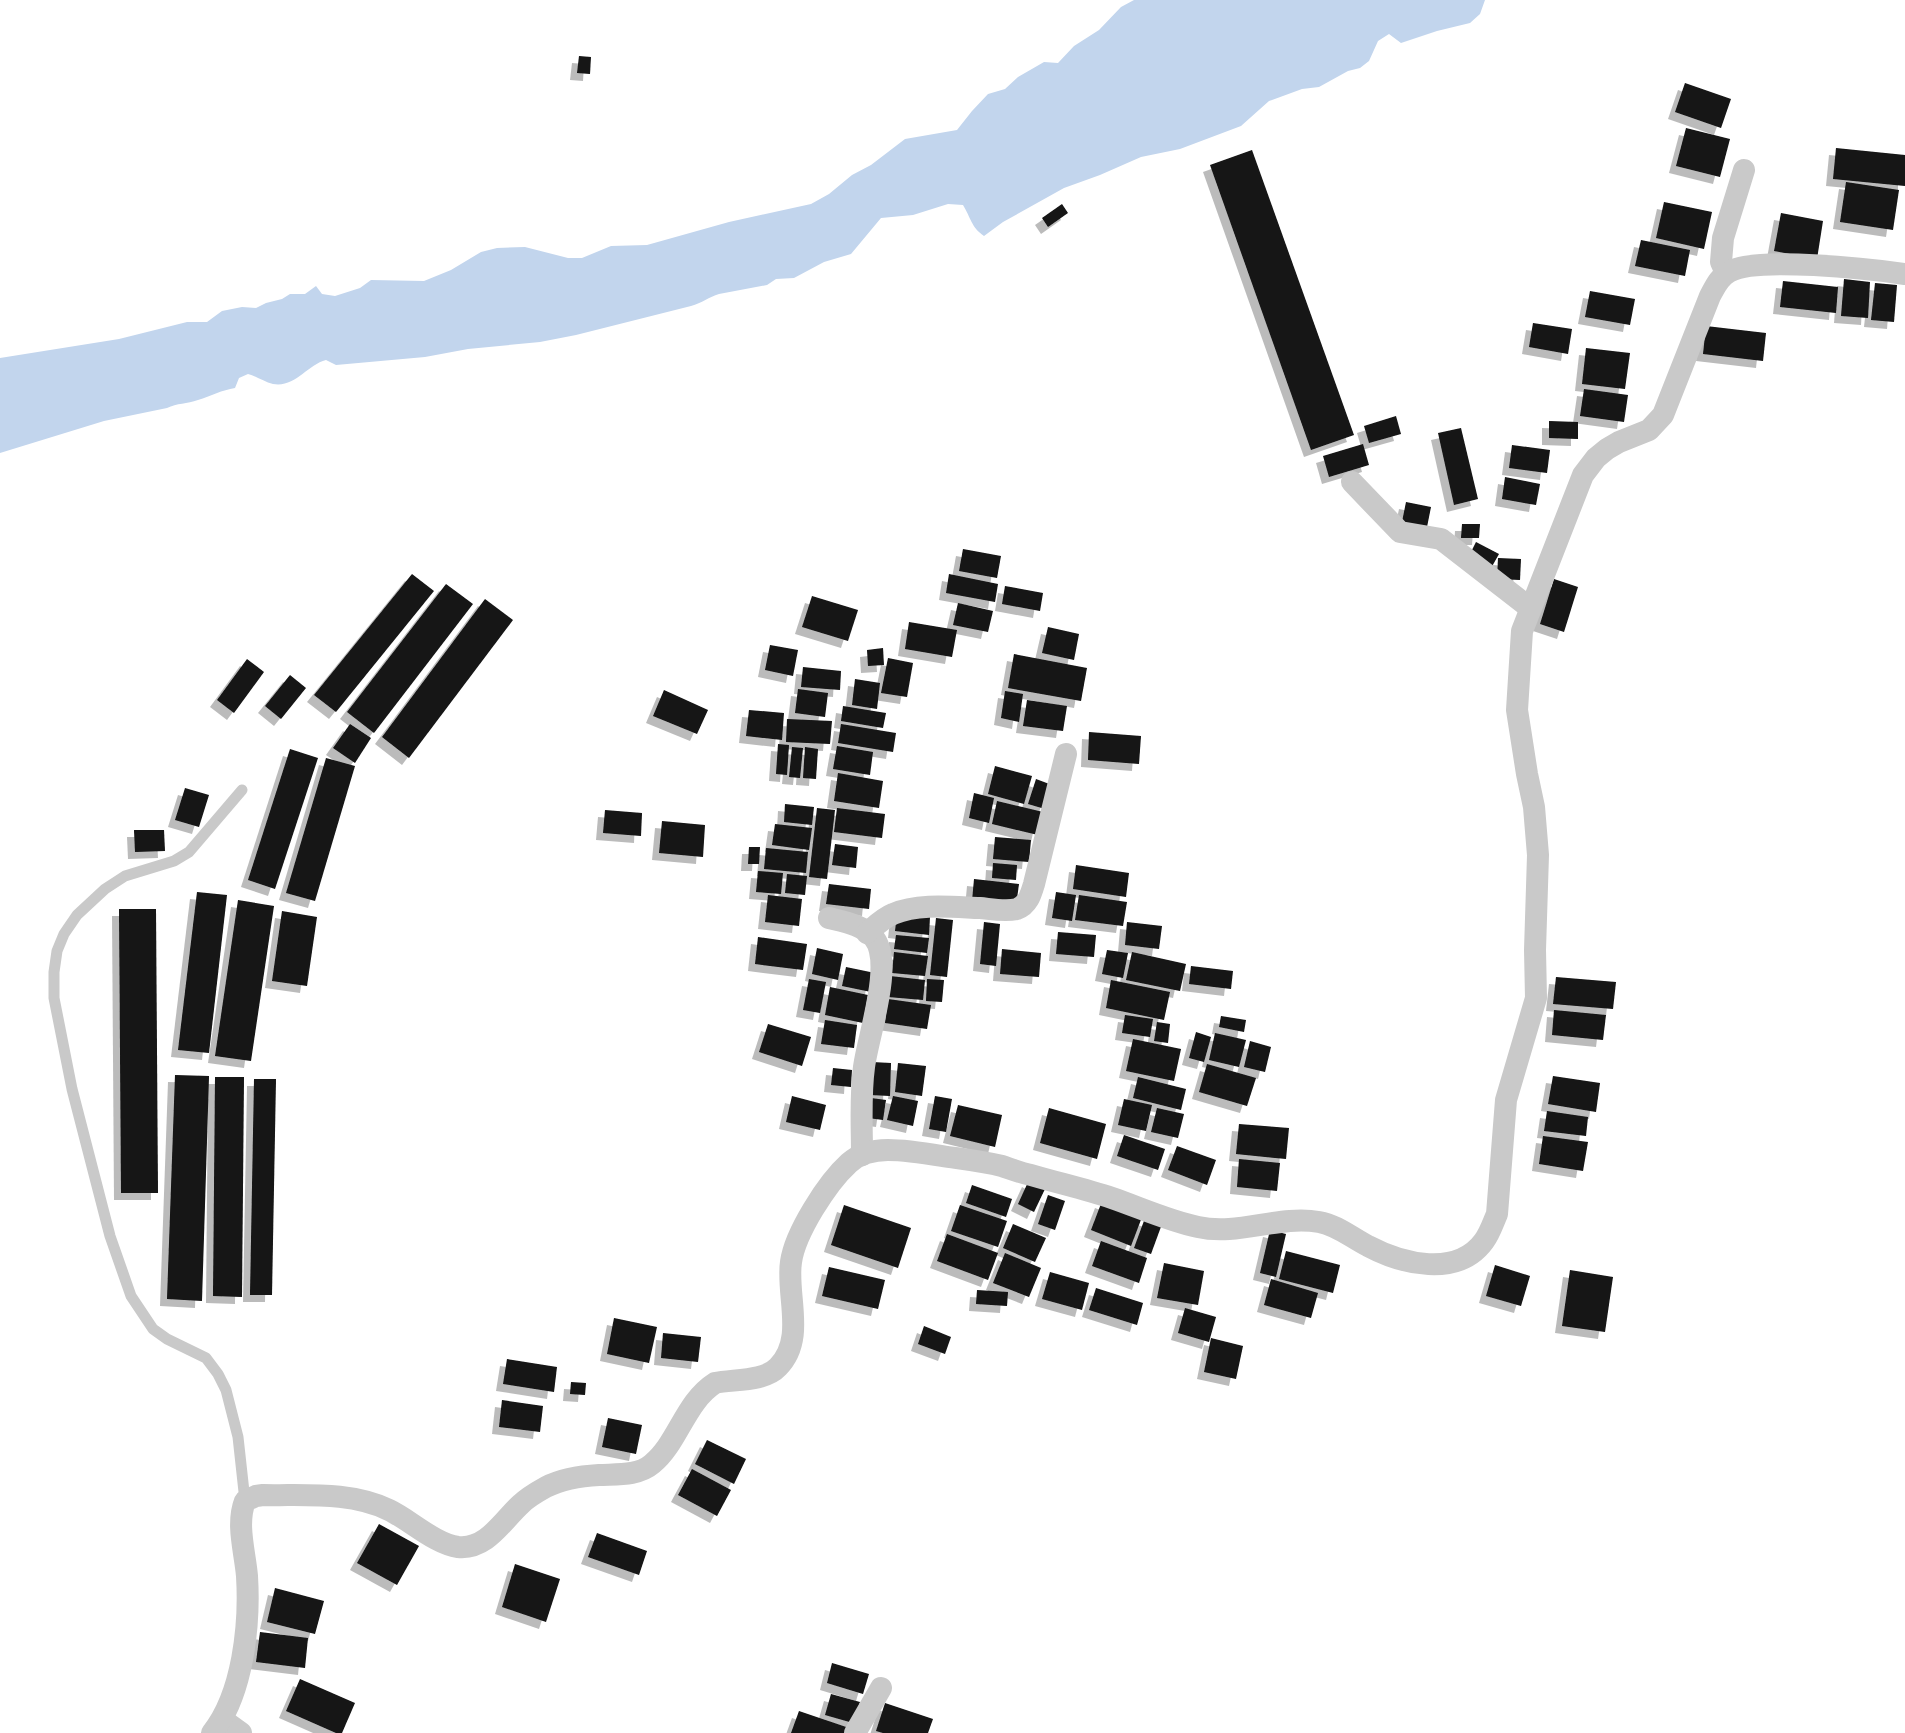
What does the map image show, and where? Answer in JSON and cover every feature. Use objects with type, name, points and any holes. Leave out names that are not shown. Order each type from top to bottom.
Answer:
[{"type":"street","points":[[1726,273],[1721,262],[1723,238],[1744,170]]},
{"type":"street","points":[[225,1729],[244,1645],[247,1578],[241,1521],[245,1501],[263,1495],[331,1496],[366,1501],[457,1547],[468,1546],[492,1535],[520,1504],[550,1485],[581,1477],[625,1474],[650,1467],[708,1387],[715,1383],[768,1374],[782,1362],[793,1333],[790,1280],[795,1246],[807,1220],[834,1179],[862,1155],[888,1150],[999,1165],[1197,1227],[1222,1230],[1275,1222],[1311,1221],[1324,1223],[1385,1255],[1412,1262],[1455,1263],[1470,1256],[1483,1243],[1497,1214],[1506,1100],[1536,998],[1538,855],[1534,807],[1517,710],[1522,631],[1583,475],[1607,449],[1649,430],[1663,415],[1710,296],[1726,273],[1749,266],[1772,265],[1864,268],[1905,274]]},
{"type":"street","points":[[1352,482],[1400,532],[1441,539],[1530,608]]},
{"type":"street","points":[[867,933],[893,914],[908,909],[1003,910],[1023,906],[1030,898],[1034,884],[1066,754]]},
{"type":"street","points":[[829,918],[849,923],[867,933],[876,940],[881,955],[881,984],[864,1065],[862,1155]]},
{"type":"street","points":[[855,1733],[881,1688]]},
{"type":"lane","points":[[242,790],[189,852],[174,861],[125,876],[105,889],[77,915],[57,951],[54,998],[72,1089],[110,1236],[131,1296],[153,1329],[206,1358],[218,1374],[226,1390],[238,1437],[245,1501]]},
{"type":"water","points":[[1134,0],[1485,0],[1480,14],[1470,23],[1401,43],[1389,34],[1378,41],[1369,61],[1360,68],[1319,87],[1302,89],[1269,101],[1241,126],[1180,149],[1141,157],[1064,188],[984,236],[974,226],[963,205],[948,204],[913,215],[881,218],[851,254],[824,262],[794,278],[776,279],[767,285],[719,294],[691,306],[540,342],[336,365],[326,360],[288,383],[270,383],[248,374],[239,378],[235,388],[198,400],[104,421],[0,453],[0,358],[119,339],[187,322],[207,322],[222,311],[256,308],[290,294],[305,294],[316,286],[322,294],[335,296],[360,288],[371,280],[424,281],[451,270],[481,252],[497,248],[525,247],[568,258],[582,258],[611,246],[647,245],[729,222],[811,204],[905,139],[957,130],[988,94],[1005,89],[1018,77],[1044,62],[1058,63],[1074,46],[1099,30],[1121,7]]},
{"type":"building","points":[[579,56],[591,57],[590,74],[577,73]]},
{"type":"building","points":[[1685,83],[1731,99],[1721,128],[1675,112]]},
{"type":"building","points":[[1686,128],[1730,139],[1720,177],[1676,166]]},
{"type":"building","points":[[1836,148],[1905,155],[1905,186],[1833,179]]},
{"type":"building","points":[[1252,150],[1354,435],[1311,450],[1210,165]]},
{"type":"building","points":[[1846,182],[1899,190],[1893,230],[1840,222]]},
{"type":"building","points":[[1664,202],[1712,212],[1704,249],[1656,238]]},
{"type":"building","points":[[1062,204],[1068,213],[1048,227],[1042,218]]},
{"type":"building","points":[[1781,213],[1823,221],[1817,259],[1774,251]]},
{"type":"building","points":[[1641,240],[1690,250],[1685,276],[1635,266]]},
{"type":"building","points":[[1844,279],[1870,282],[1868,318],[1841,316]]},
{"type":"building","points":[[1783,281],[1838,287],[1836,313],[1780,307]]},
{"type":"building","points":[[1875,283],[1897,285],[1894,322],[1871,320]]},
{"type":"building","points":[[1590,291],[1635,299],[1630,325],[1585,317]]},
{"type":"building","points":[[1533,323],[1572,329],[1568,354],[1529,347]]},
{"type":"building","points":[[1706,326],[1766,333],[1763,361],[1703,354]]},
{"type":"building","points":[[1586,348],[1630,353],[1625,389],[1582,384]]},
{"type":"building","points":[[1584,389],[1628,395],[1624,422],[1580,416]]},
{"type":"building","points":[[1396,416],[1401,434],[1369,443],[1364,426]]},
{"type":"building","points":[[1549,421],[1578,422],[1578,439],[1549,438]]},
{"type":"building","points":[[1461,428],[1478,499],[1454,505],[1438,433]]},
{"type":"building","points":[[1363,444],[1369,465],[1329,477],[1323,456]]},
{"type":"building","points":[[1512,445],[1550,450],[1547,473],[1509,468]]},
{"type":"building","points":[[1505,477],[1540,484],[1536,505],[1502,499]]},
{"type":"building","points":[[1406,502],[1431,507],[1426,532],[1401,527]]},
{"type":"building","points":[[1462,524],[1480,524],[1479,538],[1461,538]]},
{"type":"building","points":[[1476,542],[1499,554],[1490,570],[1468,558]]},
{"type":"building","points":[[963,549],[1001,556],[997,578],[959,571]]},
{"type":"building","points":[[1498,558],[1521,559],[1520,580],[1497,579]]},
{"type":"building","points":[[412,574],[434,591],[336,712],[314,695]]},
{"type":"building","points":[[949,574],[998,584],[995,602],[946,593]]},
{"type":"building","points":[[1554,579],[1578,587],[1564,632],[1540,624]]},
{"type":"building","points":[[446,584],[473,604],[374,733],[347,712]]},
{"type":"building","points":[[1005,586],[1043,593],[1040,611],[1002,604]]},
{"type":"building","points":[[812,596],[858,610],[848,641],[802,627]]},
{"type":"building","points":[[485,599],[513,620],[409,758],[382,737]]},
{"type":"building","points":[[958,603],[993,611],[988,632],[953,625]]},
{"type":"building","points":[[909,622],[957,630],[952,657],[905,649]]},
{"type":"building","points":[[1048,627],[1079,634],[1074,660],[1042,653]]},
{"type":"building","points":[[770,645],[798,650],[793,676],[765,670]]},
{"type":"building","points":[[883,648],[884,665],[868,666],[867,650]]},
{"type":"building","points":[[1014,654],[1087,668],[1081,701],[1008,688]]},
{"type":"building","points":[[888,658],[913,663],[907,697],[881,693]]},
{"type":"building","points":[[247,659],[264,672],[234,713],[217,700]]},
{"type":"building","points":[[803,667],[841,671],[840,690],[801,687]]},
{"type":"building","points":[[290,675],[306,688],[281,719],[265,706]]},
{"type":"building","points":[[855,679],[880,683],[877,709],[852,705]]},
{"type":"building","points":[[798,689],[828,693],[825,717],[795,713]]},
{"type":"building","points":[[664,690],[708,710],[697,734],[653,716]]},
{"type":"building","points":[[1005,691],[1023,694],[1019,722],[1001,718]]},
{"type":"building","points":[[1027,700],[1067,706],[1063,731],[1023,726]]},
{"type":"building","points":[[843,706],[886,713],[883,728],[841,721]]},
{"type":"building","points":[[749,710],[784,713],[782,740],[746,736]]},
{"type":"building","points":[[787,719],[832,721],[830,744],[786,742]]},
{"type":"building","points":[[350,724],[371,738],[355,763],[333,748]]},
{"type":"building","points":[[841,724],[896,733],[893,752],[838,743]]},
{"type":"building","points":[[1089,732],[1141,736],[1139,764],[1088,760]]},
{"type":"building","points":[[778,744],[789,745],[787,775],[776,774]]},
{"type":"building","points":[[837,746],[873,752],[870,775],[833,769]]},
{"type":"building","points":[[792,747],[803,748],[800,778],[789,777]]},
{"type":"building","points":[[805,747],[818,749],[816,779],[803,778]]},
{"type":"building","points":[[290,749],[318,758],[275,889],[248,880]]},
{"type":"building","points":[[326,758],[355,766],[315,901],[286,893]]},
{"type":"building","points":[[995,766],[1032,776],[1024,804],[988,794]]},
{"type":"building","points":[[838,773],[883,781],[879,808],[834,801]]},
{"type":"building","points":[[1036,779],[1052,785],[1045,809],[1028,804]]},
{"type":"building","points":[[185,788],[209,795],[199,827],[175,820]]},
{"type":"building","points":[[974,793],[994,798],[989,823],[969,818]]},
{"type":"building","points":[[997,801],[1043,812],[1038,835],[992,824]]},
{"type":"building","points":[[785,804],[814,807],[812,825],[784,822]]},
{"type":"building","points":[[817,808],[835,810],[827,879],[809,877]]},
{"type":"building","points":[[837,808],[885,814],[882,838],[834,832]]},
{"type":"building","points":[[605,810],[642,813],[641,836],[603,833]]},
{"type":"building","points":[[662,821],[705,825],[703,857],[659,853]]},
{"type":"building","points":[[775,824],[812,828],[809,850],[772,845]]},
{"type":"building","points":[[134,830],[164,830],[165,851],[135,852]]},
{"type":"building","points":[[995,837],[1031,840],[1029,862],[993,859]]},
{"type":"building","points":[[835,844],[858,847],[856,868],[832,865]]},
{"type":"building","points":[[749,847],[760,847],[759,864],[748,864]]},
{"type":"building","points":[[766,848],[808,852],[806,873],[764,869]]},
{"type":"building","points":[[993,863],[1017,865],[1016,880],[992,878]]},
{"type":"building","points":[[1076,865],[1129,873],[1126,897],[1073,889]]},
{"type":"building","points":[[758,871],[783,873],[781,894],[756,892]]},
{"type":"building","points":[[787,874],[807,876],[805,895],[785,893]]},
{"type":"building","points":[[974,879],[1019,884],[1016,906],[972,901]]},
{"type":"building","points":[[829,884],[871,889],[869,909],[826,904]]},
{"type":"building","points":[[197,892],[227,895],[209,1053],[178,1050]]},
{"type":"building","points":[[1056,892],[1076,895],[1072,921],[1052,918]]},
{"type":"building","points":[[768,895],[802,899],[799,926],[765,922]]},
{"type":"building","points":[[1079,895],[1127,902],[1123,926],[1075,920]]},
{"type":"building","points":[[238,900],[274,906],[251,1061],[215,1056]]},
{"type":"building","points":[[119,909],[156,909],[158,1193],[121,1193]]},
{"type":"building","points":[[282,911],[317,917],[307,986],[272,981]]},
{"type":"building","points":[[897,914],[930,917],[929,935],[895,931]]},
{"type":"building","points":[[936,918],[953,920],[947,977],[930,975]]},
{"type":"building","points":[[984,922],[1000,924],[996,966],[980,964]]},
{"type":"building","points":[[1127,922],[1162,926],[1159,949],[1125,945]]},
{"type":"building","points":[[1058,932],[1096,935],[1094,957],[1056,954]]},
{"type":"building","points":[[896,935],[929,938],[927,953],[894,949]]},
{"type":"building","points":[[758,937],[807,944],[803,970],[755,964]]},
{"type":"building","points":[[817,948],[843,954],[838,980],[812,974]]},
{"type":"building","points":[[1002,949],[1041,953],[1039,977],[1000,974]]},
{"type":"building","points":[[1107,950],[1128,953],[1123,978],[1102,974]]},
{"type":"building","points":[[894,952],[928,956],[925,976],[892,973]]},
{"type":"building","points":[[1132,952],[1186,964],[1180,991],[1126,980]]},
{"type":"building","points":[[1191,966],[1233,971],[1231,989],[1189,984]]},
{"type":"building","points":[[846,967],[875,973],[871,992],[842,986]]},
{"type":"building","points":[[890,976],[925,980],[923,1000],[888,997]]},
{"type":"building","points":[[1556,977],[1616,982],[1613,1009],[1553,1004]]},
{"type":"building","points":[[809,979],[826,982],[820,1013],[803,1010]]},
{"type":"building","points":[[927,979],[944,980],[942,1002],[926,1001]]},
{"type":"building","points":[[1111,980],[1170,992],[1164,1020],[1106,1008]]},
{"type":"building","points":[[830,987],[868,995],[863,1023],[825,1015]]},
{"type":"building","points":[[888,999],[931,1005],[927,1029],[885,1023]]},
{"type":"building","points":[[1554,1010],[1606,1015],[1603,1040],[1552,1035]]},
{"type":"building","points":[[1125,1015],[1153,1019],[1150,1037],[1122,1033]]},
{"type":"building","points":[[1221,1016],[1246,1020],[1244,1032],[1219,1027]]},
{"type":"building","points":[[825,1020],[857,1025],[854,1048],[821,1044]]},
{"type":"building","points":[[1157,1022],[1170,1024],[1168,1043],[1154,1041]]},
{"type":"building","points":[[768,1024],[811,1037],[802,1066],[759,1052]]},
{"type":"building","points":[[1196,1032],[1211,1037],[1204,1062],[1189,1058]]},
{"type":"building","points":[[1215,1033],[1246,1040],[1239,1067],[1209,1060]]},
{"type":"building","points":[[1133,1039],[1181,1049],[1174,1081],[1126,1071]]},
{"type":"building","points":[[1250,1041],[1271,1047],[1265,1072],[1244,1067]]},
{"type":"building","points":[[872,1062],[891,1063],[890,1096],[870,1095]]},
{"type":"building","points":[[898,1063],[926,1066],[922,1096],[895,1092]]},
{"type":"building","points":[[1207,1064],[1256,1078],[1247,1106],[1199,1092]]},
{"type":"building","points":[[833,1068],[852,1070],[851,1087],[831,1085]]},
{"type":"building","points":[[175,1075],[209,1076],[202,1301],[167,1299]]},
{"type":"building","points":[[1553,1076],[1600,1083],[1596,1112],[1548,1104]]},
{"type":"building","points":[[215,1077],[244,1077],[242,1297],[213,1296]]},
{"type":"building","points":[[1138,1077],[1186,1089],[1181,1110],[1133,1098]]},
{"type":"building","points":[[254,1079],[276,1079],[272,1295],[250,1295]]},
{"type":"building","points":[[792,1096],[826,1105],[820,1130],[786,1122]]},
{"type":"building","points":[[893,1096],[918,1101],[913,1126],[887,1120]]},
{"type":"building","points":[[935,1096],[952,1099],[946,1132],[929,1129]]},
{"type":"building","points":[[871,1098],[886,1100],[883,1120],[868,1118]]},
{"type":"building","points":[[1124,1099],[1152,1105],[1146,1131],[1118,1125]]},
{"type":"building","points":[[958,1105],[1002,1115],[995,1147],[950,1136]]},
{"type":"building","points":[[1049,1108],[1106,1124],[1097,1159],[1040,1143]]},
{"type":"building","points":[[1157,1108],[1184,1114],[1178,1138],[1151,1132]]},
{"type":"building","points":[[1547,1111],[1588,1117],[1586,1136],[1544,1131]]},
{"type":"building","points":[[1239,1124],[1289,1128],[1286,1159],[1236,1154]]},
{"type":"building","points":[[1124,1135],[1165,1149],[1158,1170],[1117,1156]]},
{"type":"building","points":[[1543,1136],[1588,1142],[1583,1171],[1539,1164]]},
{"type":"building","points":[[1177,1146],[1216,1160],[1207,1185],[1168,1170]]},
{"type":"building","points":[[1239,1159],[1280,1163],[1277,1191],[1237,1187]]},
{"type":"building","points":[[1029,1180],[1045,1189],[1034,1212],[1018,1204]]},
{"type":"building","points":[[972,1185],[1012,1199],[1006,1217],[966,1203]]},
{"type":"building","points":[[1048,1195],[1065,1201],[1055,1230],[1038,1224]]},
{"type":"building","points":[[1102,1201],[1142,1217],[1131,1246],[1091,1230]]},
{"type":"building","points":[[844,1205],[911,1228],[898,1268],[831,1245]]},
{"type":"building","points":[[960,1205],[1007,1221],[998,1247],[951,1231]]},
{"type":"building","points":[[1145,1218],[1162,1224],[1151,1254],[1134,1248]]},
{"type":"building","points":[[1013,1224],[1046,1238],[1035,1262],[1003,1248]]},
{"type":"building","points":[[1270,1230],[1286,1234],[1276,1277],[1260,1273]]},
{"type":"building","points":[[947,1234],[998,1253],[988,1280],[937,1261]]},
{"type":"building","points":[[1101,1241],[1147,1258],[1139,1283],[1092,1266]]},
{"type":"building","points":[[1286,1251],[1340,1265],[1333,1293],[1279,1279]]},
{"type":"building","points":[[1005,1253],[1041,1268],[1029,1297],[993,1283]]},
{"type":"building","points":[[1164,1263],[1204,1271],[1198,1305],[1157,1298]]},
{"type":"building","points":[[1495,1265],[1530,1276],[1521,1306],[1486,1296]]},
{"type":"building","points":[[829,1267],[885,1280],[878,1309],[822,1296]]},
{"type":"building","points":[[1570,1270],[1613,1277],[1605,1332],[1562,1326]]},
{"type":"building","points":[[1050,1272],[1089,1283],[1082,1310],[1042,1299]]},
{"type":"building","points":[[1271,1279],[1318,1293],[1311,1318],[1264,1305]]},
{"type":"building","points":[[1096,1288],[1143,1303],[1137,1325],[1089,1310]]},
{"type":"building","points":[[977,1290],[1008,1292],[1007,1306],[976,1304]]},
{"type":"building","points":[[1185,1308],[1216,1317],[1209,1342],[1178,1333]]},
{"type":"building","points":[[614,1318],[657,1327],[649,1363],[607,1354]]},
{"type":"building","points":[[924,1326],[951,1337],[945,1354],[918,1344]]},
{"type":"building","points":[[663,1333],[701,1337],[698,1362],[661,1358]]},
{"type":"building","points":[[1211,1338],[1243,1346],[1236,1379],[1204,1372]]},
{"type":"building","points":[[507,1359],[557,1367],[554,1392],[503,1384]]},
{"type":"building","points":[[571,1382],[586,1383],[585,1395],[570,1394]]},
{"type":"building","points":[[502,1400],[543,1406],[540,1432],[499,1427]]},
{"type":"building","points":[[608,1418],[642,1425],[636,1454],[602,1447]]},
{"type":"building","points":[[707,1440],[746,1459],[734,1484],[695,1464]]},
{"type":"building","points":[[692,1469],[731,1490],[717,1516],[678,1495]]},
{"type":"building","points":[[379,1524],[419,1546],[397,1585],[357,1563]]},
{"type":"building","points":[[597,1533],[647,1551],[639,1575],[588,1557]]},
{"type":"building","points":[[515,1564],[560,1579],[546,1622],[502,1607]]},
{"type":"building","points":[[275,1588],[324,1601],[315,1634],[267,1622]]},
{"type":"building","points":[[260,1632],[308,1638],[305,1668],[256,1662]]},
{"type":"building","points":[[832,1663],[869,1674],[863,1694],[827,1683]]},
{"type":"building","points":[[300,1679],[355,1703],[342,1733],[286,1711]]},
{"type":"building","points":[[831,1694],[860,1702],[853,1723],[825,1715]]},
{"type":"building","points":[[885,1703],[933,1719],[928,1733],[876,1731]]},
{"type":"building","points":[[799,1711],[849,1728],[847,1733],[791,1733]]}]
